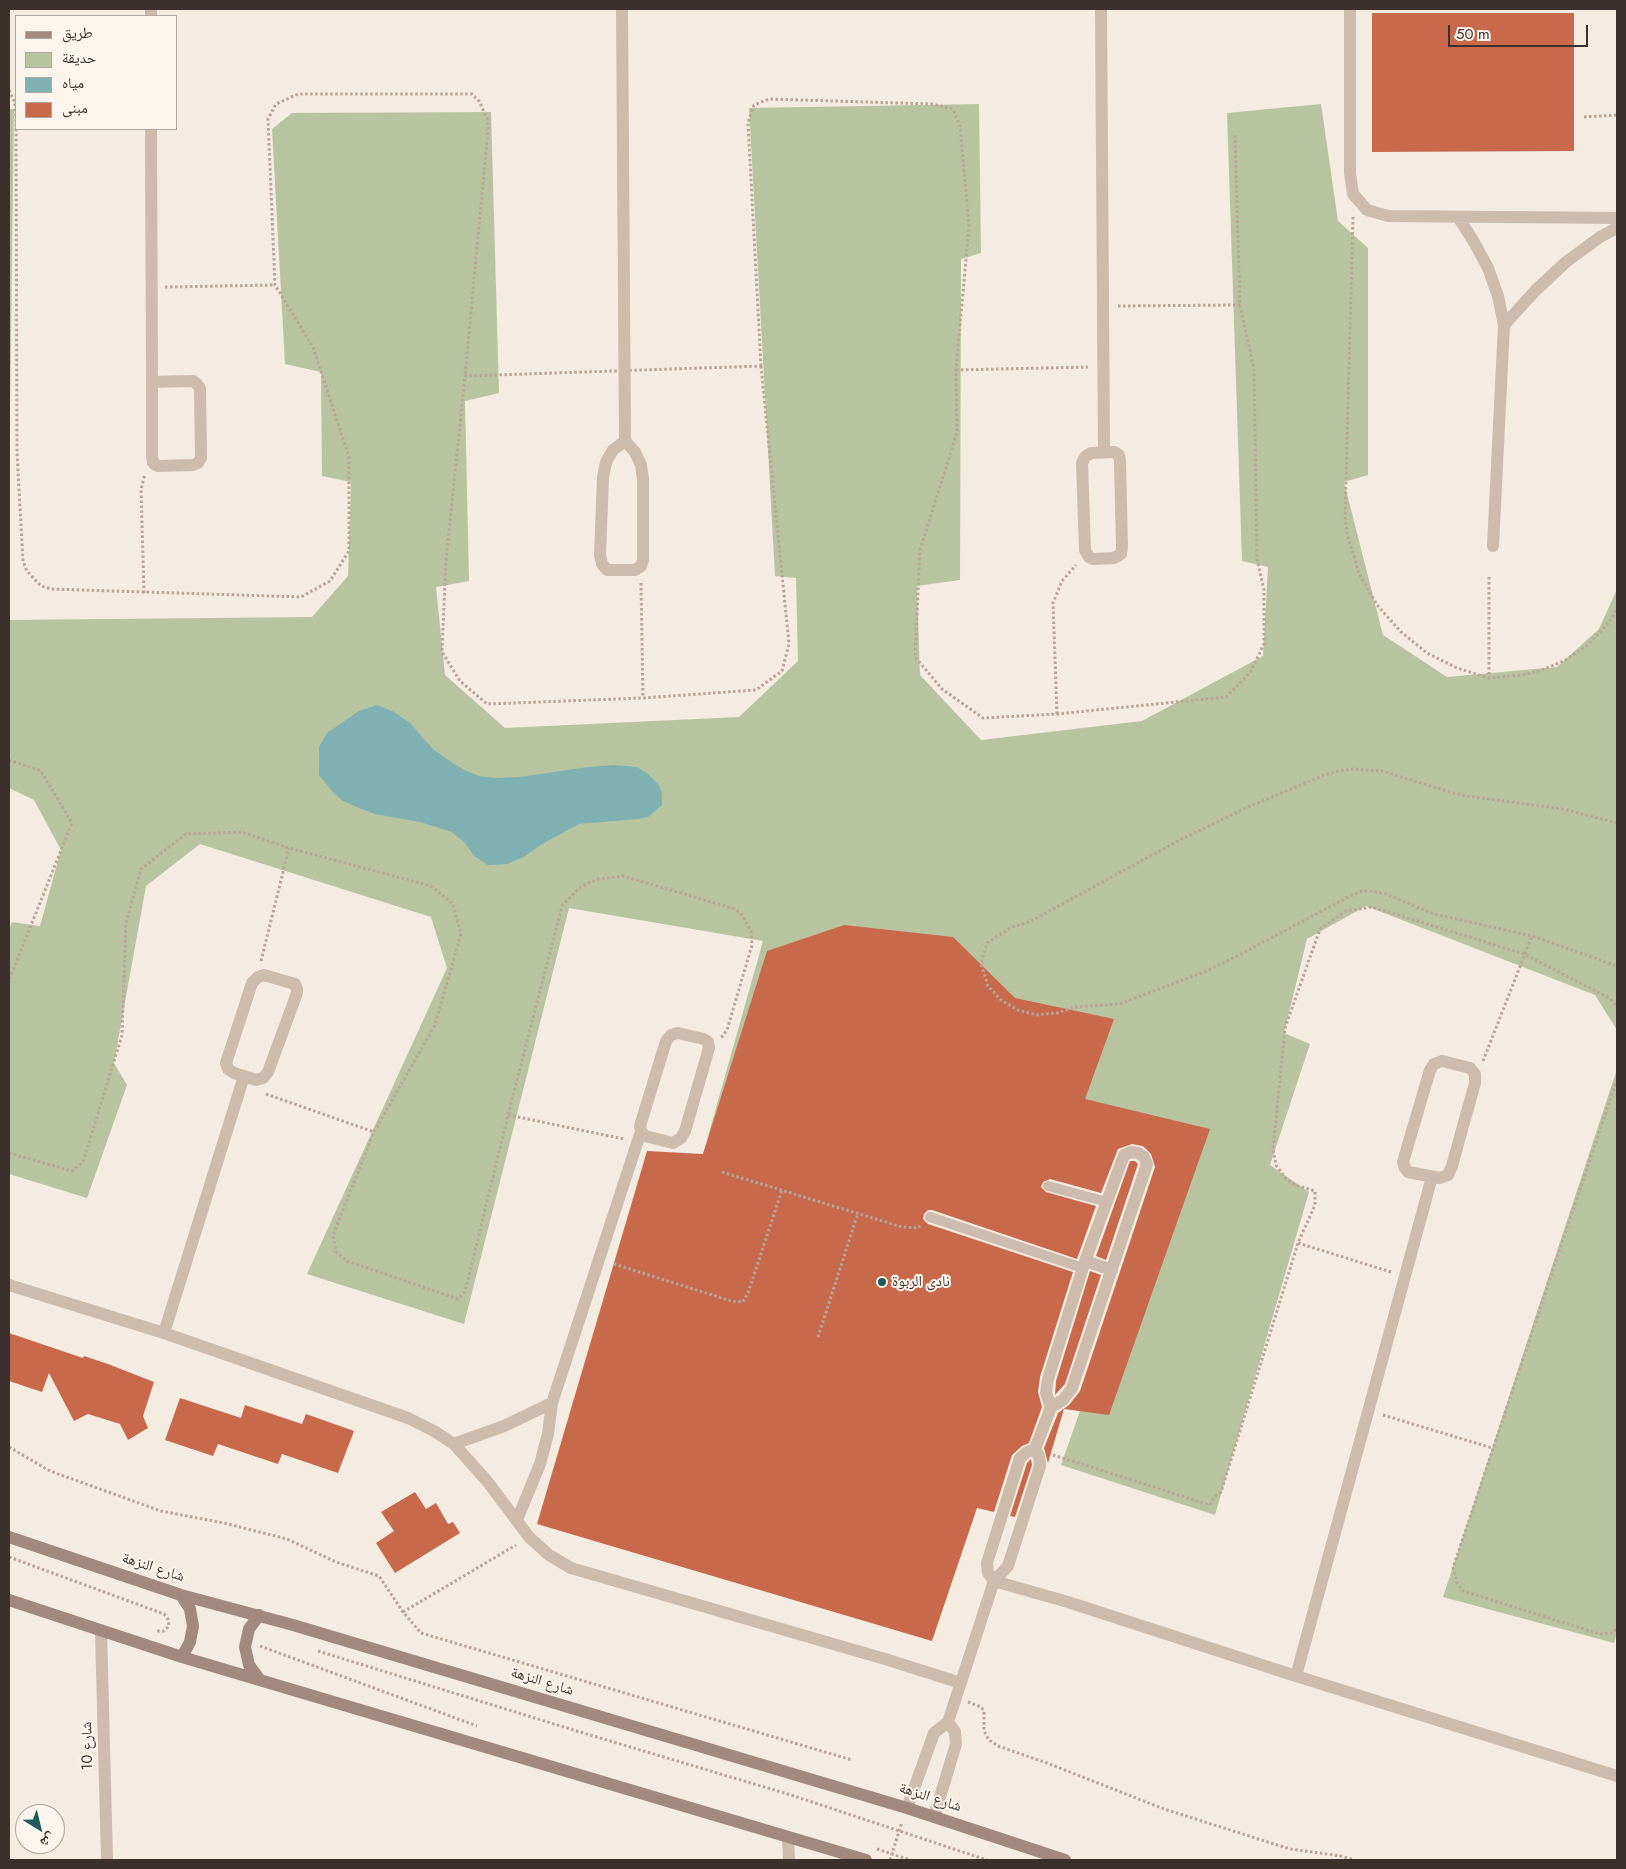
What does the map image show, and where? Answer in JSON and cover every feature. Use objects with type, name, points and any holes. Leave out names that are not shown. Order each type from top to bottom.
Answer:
[{"type":"main road","name":"شارع النزهة","points":[[9,1537],[181,1595],[259,1615],[934,1816],[1065,1860]]},
{"type":"main road","points":[[181,1595],[190,1609],[193,1626],[190,1642],[182,1657]]},
{"type":"main road","points":[[9,1600],[182,1657],[866,1860]]},
{"type":"main road","points":[[259,1615],[249,1630],[245,1647],[249,1665],[260,1680]]},
{"type":"street","points":[[622,9],[625,441],[635,452],[641,465],[643,479],[643,560],[641,566],[635,570],[607,570],[602,564],[600,556],[603,477],[606,462],[613,450],[625,441]]},
{"type":"street","points":[[1101,9],[1104,452]]},
{"type":"street","points":[[1350,9],[1350,173],[1353,194],[1367,210],[1388,216],[1617,218]]},
{"type":"street","points":[[151,130],[152,456],[153,463],[158,466],[193,465],[198,463],[201,458],[200,388],[194,381],[152,382]]},
{"type":"street","points":[[1458,217],[1488,268],[1498,296],[1504,325],[1493,546]]},
{"type":"street","points":[[1504,325],[1535,291],[1566,262],[1600,237],[1617,228]]},
{"type":"street","points":[[1104,452],[1114,452],[1119,455],[1122,548],[1120,554],[1114,558],[1093,559],[1089,557],[1085,550],[1082,463],[1085,457],[1092,453],[1104,452]]},
{"type":"street","points":[[264,976],[295,984],[298,993],[268,1072],[263,1078],[242,1081],[228,1069],[226,1063],[252,983],[258,977],[264,976]]},
{"type":"street","points":[[517,1520],[540,1464],[548,1434],[552,1403],[639,1136],[640,1126],[666,1041],[671,1035],[678,1033],[704,1039],[708,1042],[709,1048],[681,1138],[674,1143],[639,1136]]},
{"type":"street","points":[[1442,1061],[1470,1068],[1475,1074],[1475,1083],[1448,1175],[1440,1178],[1408,1172],[1403,1162],[1430,1070],[1434,1064],[1442,1061]]},
{"type":"street","points":[[164,1333],[242,1081]]},
{"type":"street","points":[[1051,1407],[1064,1400],[1072,1388],[1147,1164],[1144,1157],[1138,1153],[1131,1152],[1124,1155],[1084,1264],[1048,1379],[1046,1393],[1051,1407],[1035,1449],[1027,1452],[1020,1458],[987,1563],[988,1573],[994,1581],[1068,1602],[1296,1676],[1617,1776]]},
{"type":"street","points":[[1296,1676],[1432,1177]]},
{"type":"street","points":[[1084,1264],[1112,1270]]},
{"type":"street","points":[[9,1285],[164,1333],[408,1418],[434,1430],[454,1444],[487,1480],[529,1537],[549,1555],[572,1568],[961,1683]]},
{"type":"street","points":[[454,1444],[504,1426],[552,1403]]},
{"type":"street","points":[[907,1808],[934,1733],[948,1722],[994,1581],[1008,1566],[1040,1466],[1039,1456],[1035,1449]]},
{"type":"street","name":"شارع 10","points":[[101,1631],[107,1860]]},
{"type":"street","points":[[934,1816],[956,1744],[955,1732],[948,1722]]},
{"type":"street","points":[[788,1838],[789,1860]]},
{"type":"lane","points":[[1048,1186],[1107,1202]]},
{"type":"lane","points":[[930,1217],[1084,1264]]},
{"type":"path","points":[[9,90],[15,103]]},
{"type":"path","points":[[16,130],[17,453],[23,561],[27,571],[41,586],[51,589],[144,593],[301,597],[330,581],[349,550],[349,457],[313,347],[275,285],[268,119],[276,104],[298,94],[472,94],[479,101],[484,110],[488,130],[465,376]]},
{"type":"path","points":[[761,366],[748,123],[754,105],[769,99],[932,104],[953,110],[960,126],[969,226],[956,370],[957,432],[920,550],[916,657],[942,690],[983,718],[1057,714],[1226,697],[1250,673],[1264,644],[1264,590],[1257,558],[1254,369],[1240,305],[1235,135]]},
{"type":"path","points":[[1584,117],[1617,115]]},
{"type":"path","points":[[1353,194],[1345,502],[1348,537],[1353,557],[1367,590],[1382,612],[1413,644],[1442,662],[1489,678],[1522,675],[1564,661],[1588,645],[1610,621],[1617,610]]},
{"type":"path","points":[[151,287],[275,285]]},
{"type":"path","points":[[1103,306],[1240,305]]},
{"type":"path","points":[[956,370],[1103,366]]},
{"type":"path","points":[[144,593],[141,489],[143,477],[152,456]]},
{"type":"path","points":[[1057,714],[1053,603],[1059,586],[1069,571],[1089,557]]},
{"type":"path","points":[[641,566],[643,698]]},
{"type":"path","points":[[1489,577],[1489,678]]},
{"type":"path","points":[[9,760],[41,771],[72,823],[9,980]]},
{"type":"path","points":[[1617,823],[1563,809],[1460,795],[1382,771],[1360,769],[1338,771],[1324,775],[1246,808],[1178,841],[1029,922],[1012,927],[987,943],[981,964],[988,986],[1001,1000],[1018,1010],[1037,1015],[1057,1014],[1075,1007],[1119,1004],[1170,986],[1243,953],[1354,893],[1362,891],[1386,894],[1434,914],[1532,936],[1617,966]]},
{"type":"path","points":[[9,1152],[72,1171],[83,1162],[122,1035],[126,923],[141,869],[186,834],[242,832],[289,848],[431,886],[453,904],[461,934],[435,1025],[374,1132],[333,1235],[336,1252],[347,1261],[458,1299],[465,1292],[562,906],[578,889],[599,879],[623,876],[735,909],[748,923],[752,931],[752,945],[727,1030],[720,1041],[709,1048]]},
{"type":"path","points":[[258,977],[289,848]]},
{"type":"path","points":[[1035,1449],[1210,1505],[1214,1497],[1221,1492],[1298,1243],[1315,1205],[1315,1191],[1295,1185],[1286,1179],[1276,1165],[1273,1150],[1285,1028],[1320,929],[1346,911],[1372,907],[1524,954],[1609,998],[1617,1006]]},
{"type":"path","points":[[1475,1083],[1532,936]]},
{"type":"path","points":[[1617,1079],[1453,1568],[1462,1592],[1600,1634],[1613,1633],[1617,1626]]},
{"type":"path","points":[[242,1081],[374,1132]]},
{"type":"path","points":[[508,1115],[639,1136]]},
{"type":"path","points":[[722,1172],[902,1227],[918,1228],[930,1217]]},
{"type":"path","points":[[599,1260],[731,1301],[743,1302],[748,1293],[782,1190]]},
{"type":"path","points":[[818,1337],[858,1213]]},
{"type":"path","points":[[1298,1243],[1405,1277]]},
{"type":"path","points":[[1368,1410],[1492,1448]]},
{"type":"path","points":[[9,1447],[50,1471],[161,1511],[224,1523],[287,1539],[336,1562],[379,1576],[403,1612],[421,1633],[852,1760]]},
{"type":"path","points":[[403,1612],[529,1537]]},
{"type":"path","points":[[9,1557],[164,1614],[168,1619],[169,1626],[164,1631],[157,1632]]},
{"type":"path","points":[[255,1642],[264,1648],[485,1729]]},
{"type":"path","points":[[313,1649],[571,1730],[791,1795],[987,1860]]},
{"type":"path","points":[[956,1697],[981,1707],[985,1714],[983,1721],[984,1731],[990,1740],[998,1746],[1048,1763],[1164,1809],[1290,1849],[1341,1856],[1353,1860]]},
{"type":"path","points":[[890,1860],[907,1808]]},
{"type":"path","points":[[873,1848],[910,1860]]},
{"type":"green space","points":[[979,104],[981,253],[961,259],[960,580],[917,586],[920,675],[981,740],[1142,721],[1263,656],[1268,567],[1242,561],[1227,113],[1321,104],[1338,221],[1368,248],[1368,475],[1344,482],[1383,635],[1447,677],[1557,667],[1599,629],[1617,589],[1617,1030],[1595,995],[1366,906],[1307,939],[1284,1033],[1310,1044],[1270,1165],[1309,1192],[1215,1515],[1061,1465],[1086,1394],[1168,1180],[1147,1148],[1078,1125],[698,1172],[763,941],[569,908],[464,1324],[307,1274],[447,968],[431,917],[200,844],[146,886],[114,1063],[127,1085],[87,1198],[9,1174],[9,931],[12,922],[40,926],[61,850],[34,800],[9,788],[9,620],[312,617],[348,576],[351,482],[322,476],[321,372],[285,364],[272,129],[292,113],[491,112],[499,393],[465,401],[469,581],[436,587],[445,675],[505,728],[739,717],[798,661],[796,578],[775,576],[749,108]]},
{"type":"green space","points":[[9,109],[14,109],[9,485]]},
{"type":"green space","points":[[1617,1069],[1617,1633],[1614,1643],[1443,1597]]},
{"type":"water","points":[[377,705],[394,712],[410,723],[433,749],[451,762],[479,776],[494,778],[520,777],[588,767],[614,765],[637,767],[658,784],[662,792],[662,805],[648,817],[579,824],[508,864],[488,865],[474,856],[465,843],[452,832],[420,822],[375,814],[359,808],[343,801],[319,775],[319,747],[327,733],[359,711]]},
{"type":"building","points":[[1372,13],[1574,13],[1574,151],[1372,152]]},
{"type":"building","name":"نادى الربوة","points":[[844,925],[953,937],[1015,998],[1114,1019],[1085,1099],[1210,1129],[1109,1415],[1064,1409],[1048,1463],[1044,1448],[1058,1413],[1069,1405],[1080,1391],[1155,1167],[1151,1154],[1143,1146],[1132,1144],[1118,1149],[1101,1193],[1050,1179],[1043,1182],[1041,1187],[1046,1192],[1096,1206],[1077,1259],[932,1210],[928,1210],[924,1214],[923,1219],[928,1224],[1073,1272],[1040,1377],[1038,1392],[1042,1407],[1029,1443],[1022,1446],[1012,1455],[994,1512],[977,1508],[932,1641],[537,1524],[647,1151],[703,1154],[767,951]]},
{"type":"building","points":[[1130,1161],[1135,1161],[1138,1164],[1106,1260],[1096,1256]]},
{"type":"building","points":[[1090,1271],[1101,1275],[1065,1384],[1055,1395],[1056,1381]]},
{"type":"building","points":[[9,1333],[83,1358],[84,1356],[108,1364],[154,1382],[143,1416],[148,1428],[128,1440],[120,1424],[88,1414],[74,1421],[49,1373],[42,1392],[9,1381]]},
{"type":"building","points":[[180,1398],[241,1418],[245,1405],[302,1424],[306,1414],[354,1431],[338,1473],[282,1454],[278,1464],[218,1444],[213,1456],[165,1440]]},
{"type":"building","points":[[1031,1459],[1032,1465],[1015,1517],[1010,1516],[1027,1463]]},
{"type":"building","points":[[415,1492],[426,1509],[436,1503],[448,1524],[453,1522],[460,1533],[395,1573],[376,1543],[394,1531],[381,1512]]},
{"type":"place","name":"نادى الربوة","points":[[882,1282]]}]
